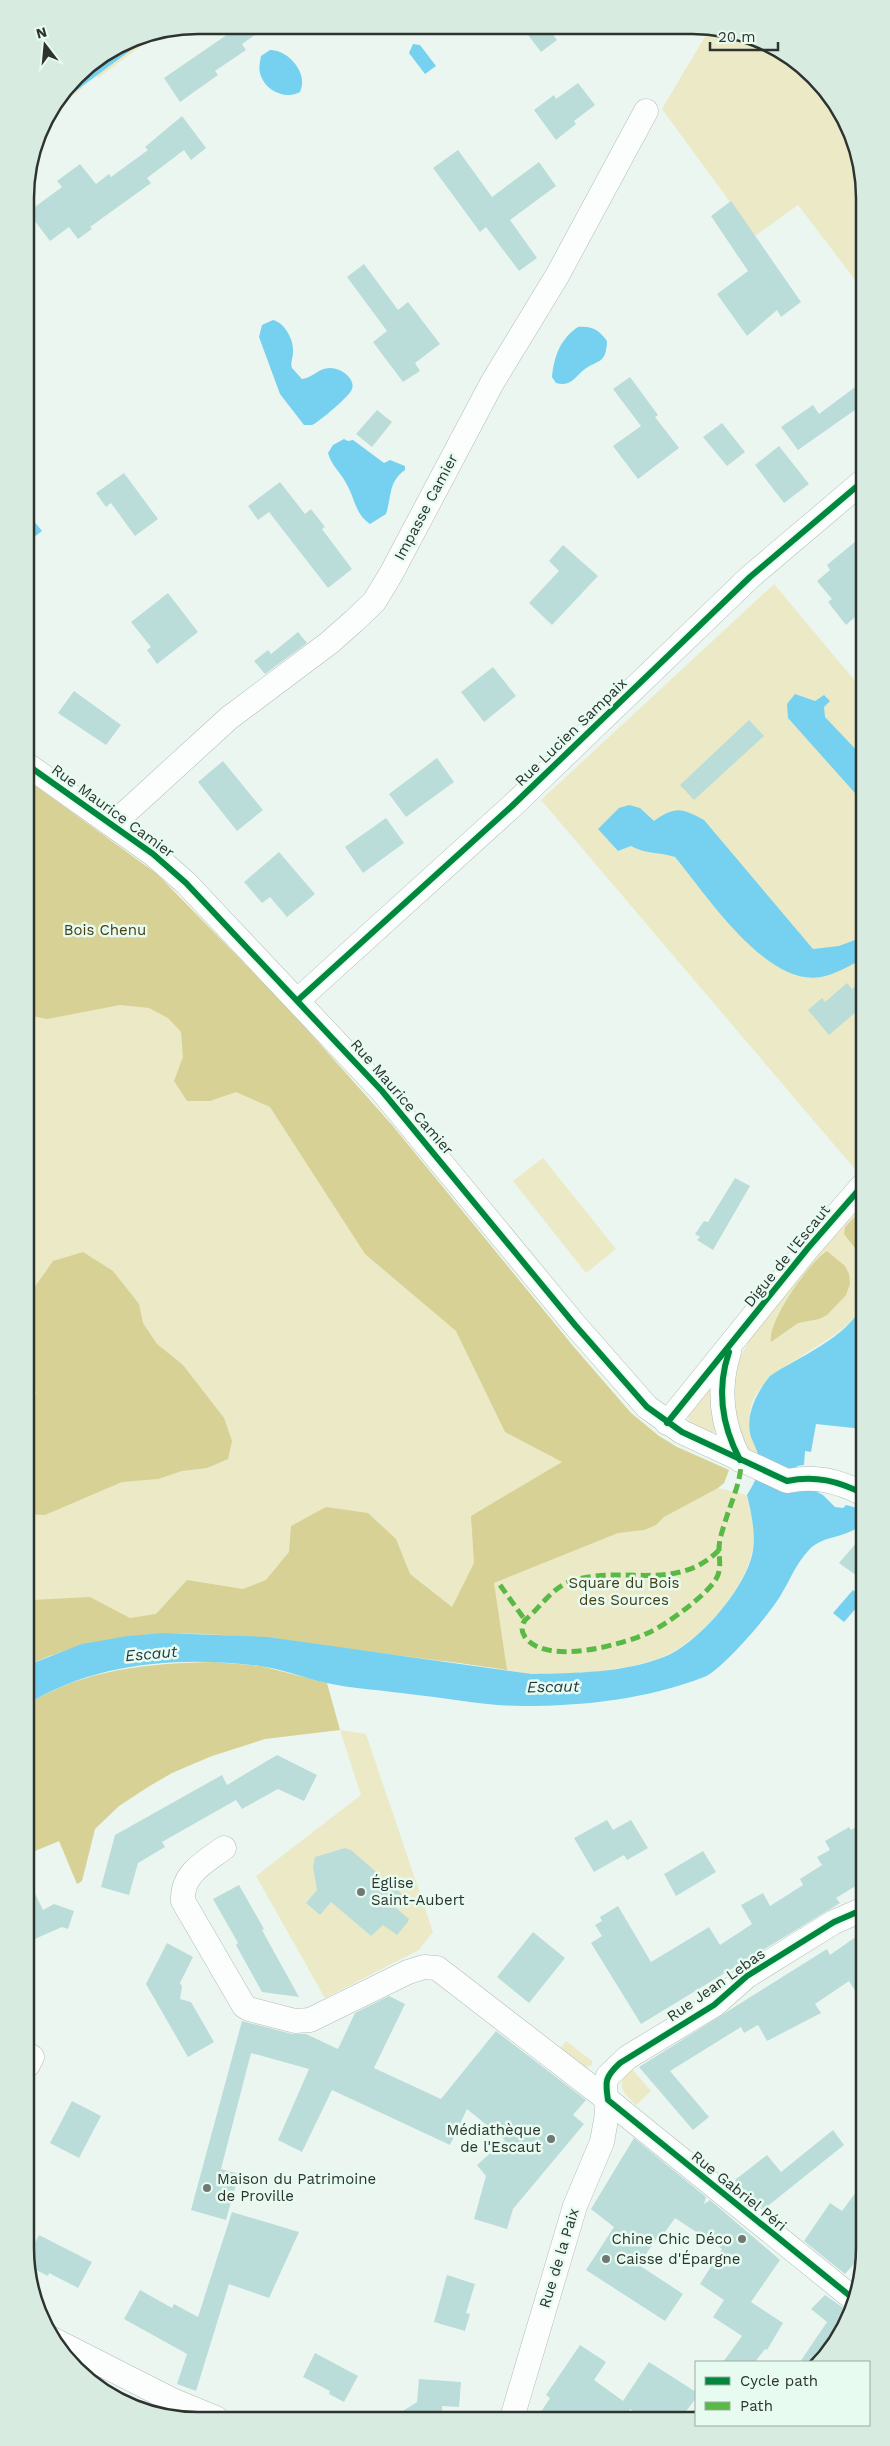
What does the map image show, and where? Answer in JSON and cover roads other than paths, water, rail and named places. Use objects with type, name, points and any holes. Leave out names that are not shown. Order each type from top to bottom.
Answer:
[{"type":"street","name":"Impasse Camier","points":[[112,825],[229,718],[329,643],[374,602],[391,574],[492,383],[556,276],[646,111]]},
{"type":"street","name":"Rue Lucien Sampaix","points":[[298,1000],[512,806],[750,576],[856,487]]},
{"type":"street","name":"Rue Maurice Camier","points":[[34,770],[153,854],[186,883],[382,1091],[581,1332],[647,1407],[667,1423],[748,1464],[787,1481],[804,1478],[828,1480],[856,1491]]},
{"type":"street","name":"Digue de l'Escaut","points":[[667,1423],[808,1248],[856,1193]]},
{"type":"street","name":"Digue de l'Escaut","points":[[732,1344],[722,1374],[722,1405],[728,1436],[748,1464]]},
{"type":"street","name":"Rue Gabriel Péri","points":[[224,1848],[194,1871],[184,1886],[183,1901],[239,1997],[249,2009],[295,2021],[310,2020],[408,1972],[432,1966],[442,1971],[608,2100],[849,2295]]},
{"type":"street","name":"Rue Jean Lebas","points":[[608,2100],[605,2083],[620,2063],[714,2005],[747,1976],[834,1922],[856,1912]]},
{"type":"street","name":"Rue de la Paix","points":[[514,2412],[575,2206],[602,2142],[608,2100]]},
{"type":"street","points":[[67,2347],[170,2399],[201,2412]]},
{"type":"water","points":[[413,44],[420,45],[436,66],[425,74],[409,53]]},
{"type":"water","points":[[270,50],[284,54],[296,64],[302,78],[300,92],[289,95],[277,93],[267,86],[261,76],[260,66],[261,56]]},
{"type":"water","points":[[273,320],[285,328],[290,337],[293,347],[292,368],[302,379],[330,368],[344,372],[352,382],[352,389],[346,397],[312,425],[304,425],[280,394],[259,337],[262,325]]},
{"type":"water","points":[[578,327],[591,328],[601,334],[607,341],[605,354],[601,360],[585,369],[572,381],[566,384],[556,383],[552,377],[556,356],[562,343]]},
{"type":"water","points":[[344,439],[348,441],[353,440],[384,463],[390,460],[405,466],[405,470],[393,484],[386,514],[370,524],[358,511],[344,479],[331,461],[328,453],[333,445]]},
{"type":"water","points":[[34,521],[42,531],[34,537]]},
{"type":"water","points":[[795,694],[815,701],[824,695],[830,701],[824,707],[825,717],[856,750],[856,794],[788,718],[787,704]]},
{"type":"water","points":[[629,805],[640,808],[654,821],[668,813],[679,810],[704,820],[813,949],[839,946],[856,940],[856,962],[837,972],[821,977],[800,976],[779,968],[739,935],[675,857],[631,846],[618,851],[598,829],[619,808]]},
{"type":"water","name":"Escaut","points":[[856,1316],[856,1428],[816,1424],[811,1452],[805,1451],[804,1465],[797,1466],[804,1485],[823,1495],[835,1507],[843,1508],[846,1505],[856,1508],[856,1528],[848,1533],[820,1542],[808,1551],[797,1566],[777,1602],[758,1626],[722,1664],[704,1677],[661,1691],[615,1700],[569,1705],[509,1706],[347,1687],[260,1666],[201,1662],[170,1663],[111,1671],[82,1679],[54,1690],[34,1701],[34,1663],[82,1644],[128,1636],[163,1633],[267,1637],[532,1674],[616,1669],[664,1657],[690,1641],[716,1616],[738,1587],[751,1559],[754,1535],[747,1495],[757,1476],[759,1460],[751,1437],[749,1421],[756,1397],[770,1376],[834,1337]]},
{"type":"water","points":[[853,1590],[856,1592],[856,1608],[844,1622],[833,1613]]},
{"type":"waterway","points":[[82,82],[120,54]]},
{"type":"place","name":"Église Saint-Aubert","points":[[361,1892]]},
{"type":"place","name":"Médiathèque de l'Escaut","points":[[551,2139]]},
{"type":"place","name":"Maison du Patrimoine de Proville","points":[[207,2188]]},
{"type":"place","name":"Chine Chic Déco","points":[[742,2239]]},
{"type":"place","name":"Caisse d'Épargne","points":[[606,2259]]},
{"type":"park label","name":"Bois Chenu","points":[[105,930]]},
{"type":"park label","name":"Square du Bois des Sources","points":[[624,1592]]}]
